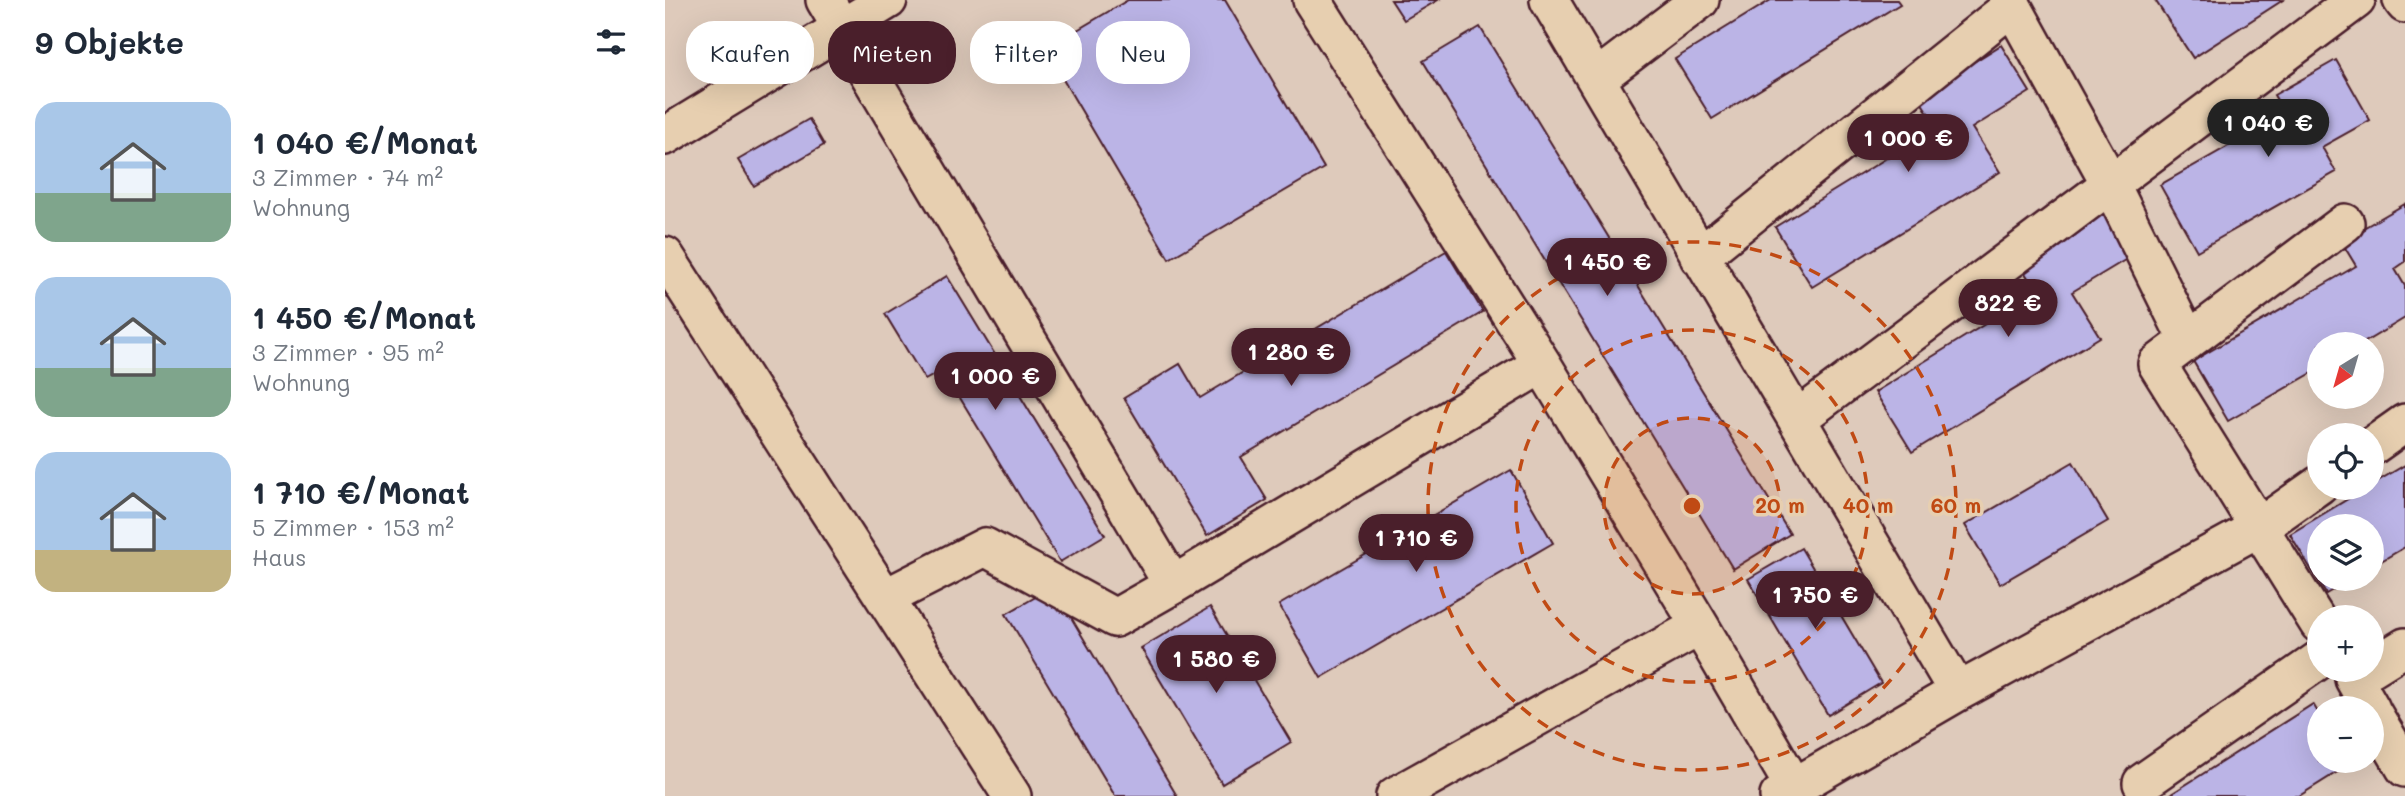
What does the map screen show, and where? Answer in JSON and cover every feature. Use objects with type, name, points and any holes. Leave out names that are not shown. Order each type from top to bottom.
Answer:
[{"type":"lane","points":[[665,136],[833,14],[888,0]]},
{"type":"lane","points":[[1312,0],[1542,364],[1700,626],[1786,792],[1958,692],[2258,527],[2307,493]]},
{"type":"lane","points":[[1549,0],[1958,692]]},
{"type":"lane","points":[[1596,79],[1700,0]]},
{"type":"lane","points":[[1797,419],[2355,0]]},
{"type":"lane","points":[[1699,257],[2011,3],[2110,183],[2188,341]]},
{"type":"lane","points":[[833,14],[1173,584]]},
{"type":"lane","points":[[2307,605],[2157,364],[2345,223]]},
{"type":"lane","points":[[665,256],[1012,796]]},
{"type":"lane","points":[[885,598],[985,547],[1115,618],[1542,364]]},
{"type":"lane","points":[[2384,438],[2405,423]]},
{"type":"lane","points":[[1395,796],[1700,626]]},
{"type":"lane","points":[[2405,647],[2364,684],[2405,768]]},
{"type":"lane","points":[[2142,783],[2307,668]]},
{"type":"building","points":[[1128,0],[1225,0],[1324,168],[1169,259],[1066,84],[1082,84],[1082,27]]},
{"type":"building","points":[[1391,0],[1438,0],[1404,20]]},
{"type":"building","points":[[1771,0],[1897,0],[1900,4],[1712,119],[1675,59]]},
{"type":"building","points":[[2155,0],[2283,0],[2193,58]]},
{"type":"building","points":[[1480,27],[1790,534],[1733,569],[1423,61]]},
{"type":"building","points":[[2001,45],[2030,92],[1972,128],[2000,172],[1812,287],[1775,227],[1937,127],[1918,97]]},
{"type":"building","points":[[2336,60],[2370,120],[2322,147],[2336,172],[2197,251],[2160,185],[2285,114],[2274,95]]},
{"type":"building","points":[[809,119],[824,145],[754,186],[738,160]]},
{"type":"building","points":[[2405,204],[2405,262],[2395,269],[2405,286],[2405,318],[2382,332],[2307,332],[2307,376],[2228,421],[2193,361],[2356,266],[2341,241]]},
{"type":"building","points":[[2102,210],[2130,257],[2072,292],[2100,337],[1912,452],[1875,392],[2037,292],[2018,262]]},
{"type":"building","points":[[1446,251],[1483,312],[1241,457],[1267,500],[1207,536],[1124,398],[1180,364],[1200,398]]},
{"type":"building","points":[[947,276],[1105,535],[1060,562],[943,370],[925,380],[885,314]]},
{"type":"building","points":[[2073,462],[2108,521],[2000,584],[1965,525]]},
{"type":"building","points":[[2405,465],[2405,547],[2384,559],[2384,514],[2323,514],[2346,500],[2384,500],[2384,477]]},
{"type":"building","points":[[1511,470],[1553,543],[1321,678],[1279,605]]},
{"type":"building","points":[[2307,524],[2307,562],[2290,534]]},
{"type":"building","points":[[1801,548],[1881,683],[1828,715],[1748,579]]},
{"type":"building","points":[[1053,587],[1177,796],[1115,796],[1006,614]]},
{"type":"building","points":[[1210,607],[1291,742],[1222,784],[1141,648]]},
{"type":"building","points":[[2307,708],[2307,773],[2336,773],[2299,796],[2168,796]]}]
